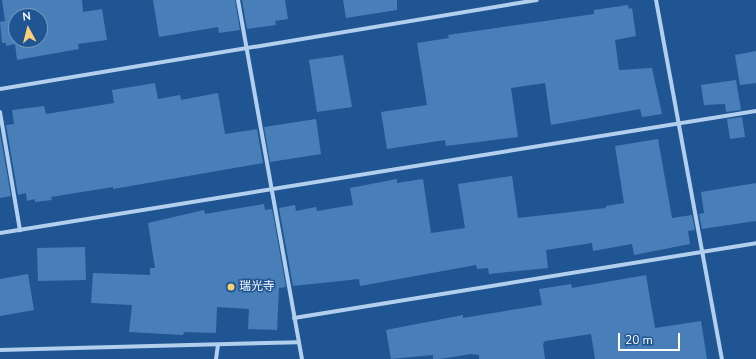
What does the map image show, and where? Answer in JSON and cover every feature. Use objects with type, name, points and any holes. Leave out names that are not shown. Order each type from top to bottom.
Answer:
[{"type":"street","points":[[238,0],[302,359]]},
{"type":"street","points":[[0,88],[246,46],[537,0]]},
{"type":"street","points":[[656,0],[722,359]]},
{"type":"street","points":[[0,233],[756,111]]},
{"type":"street","points":[[0,112],[20,230]]},
{"type":"street","points":[[294,318],[756,243]]},
{"type":"street","points":[[0,350],[298,342]]},
{"type":"street","points":[[216,359],[218,345]]},
{"type":"building","points":[[2,0],[82,0],[83,12],[102,9],[107,40],[78,44],[79,49],[17,60],[16,48],[48,48],[48,8],[8,8],[8,46],[6,46],[6,43],[2,43],[0,22],[5,21]]},
{"type":"building","points":[[153,0],[235,0],[240,30],[219,33],[218,27],[159,37]]},
{"type":"building","points":[[242,0],[285,0],[288,19],[275,21],[276,25],[247,29]]},
{"type":"building","points":[[343,0],[397,0],[397,10],[346,18]]},
{"type":"building","points":[[628,5],[629,9],[632,8],[636,36],[615,40],[619,70],[652,68],[662,114],[642,117],[640,109],[551,125],[545,83],[511,88],[518,137],[446,146],[445,140],[387,149],[381,112],[427,105],[417,43],[449,38],[448,35],[594,14],[594,10]]},
{"type":"building","points":[[756,51],[756,83],[740,85],[735,55]]},
{"type":"building","points":[[343,55],[352,107],[317,112],[309,60]]},
{"type":"building","points":[[736,80],[741,110],[726,112],[725,104],[704,105],[701,85]]},
{"type":"building","points":[[155,83],[158,99],[180,95],[181,100],[218,93],[225,134],[257,129],[263,163],[113,189],[113,187],[51,197],[52,200],[35,202],[35,199],[27,201],[26,193],[18,195],[6,125],[14,124],[12,110],[44,106],[46,114],[114,103],[112,90]]},
{"type":"building","points":[[742,117],[745,137],[730,139],[727,119]]},
{"type":"building","points":[[316,119],[321,154],[270,162],[264,127]]},
{"type":"building","points":[[0,133],[11,196],[0,198]]},
{"type":"building","points":[[658,139],[672,218],[692,215],[695,230],[688,231],[690,244],[634,255],[632,244],[593,251],[592,243],[546,250],[548,268],[489,274],[488,268],[477,269],[476,265],[360,286],[359,279],[293,286],[279,208],[295,205],[296,211],[316,207],[317,211],[353,205],[350,188],[397,179],[397,183],[423,179],[431,233],[465,228],[458,184],[512,176],[518,218],[606,208],[606,206],[624,203],[615,146]]},
{"type":"building","points":[[756,183],[756,221],[702,229],[699,214],[704,213],[701,192]]},
{"type":"building","points":[[264,204],[265,210],[272,209],[286,287],[279,288],[277,330],[248,329],[249,309],[217,307],[216,333],[184,332],[183,335],[129,332],[132,305],[91,303],[93,273],[150,275],[150,268],[155,268],[148,223],[204,210],[205,214]]},
{"type":"building","points":[[85,247],[86,280],[38,281],[37,248]]},
{"type":"building","points":[[28,274],[34,310],[0,316],[0,279]]},
{"type":"building","points":[[646,275],[655,328],[701,321],[707,359],[595,359],[591,334],[545,341],[543,344],[545,359],[479,359],[479,355],[471,354],[440,359],[433,359],[433,355],[391,359],[386,330],[463,315],[463,318],[542,305],[539,289],[571,284],[572,288]]},
{"type":"place","name":"瑞光寺","points":[[231,287]]}]
